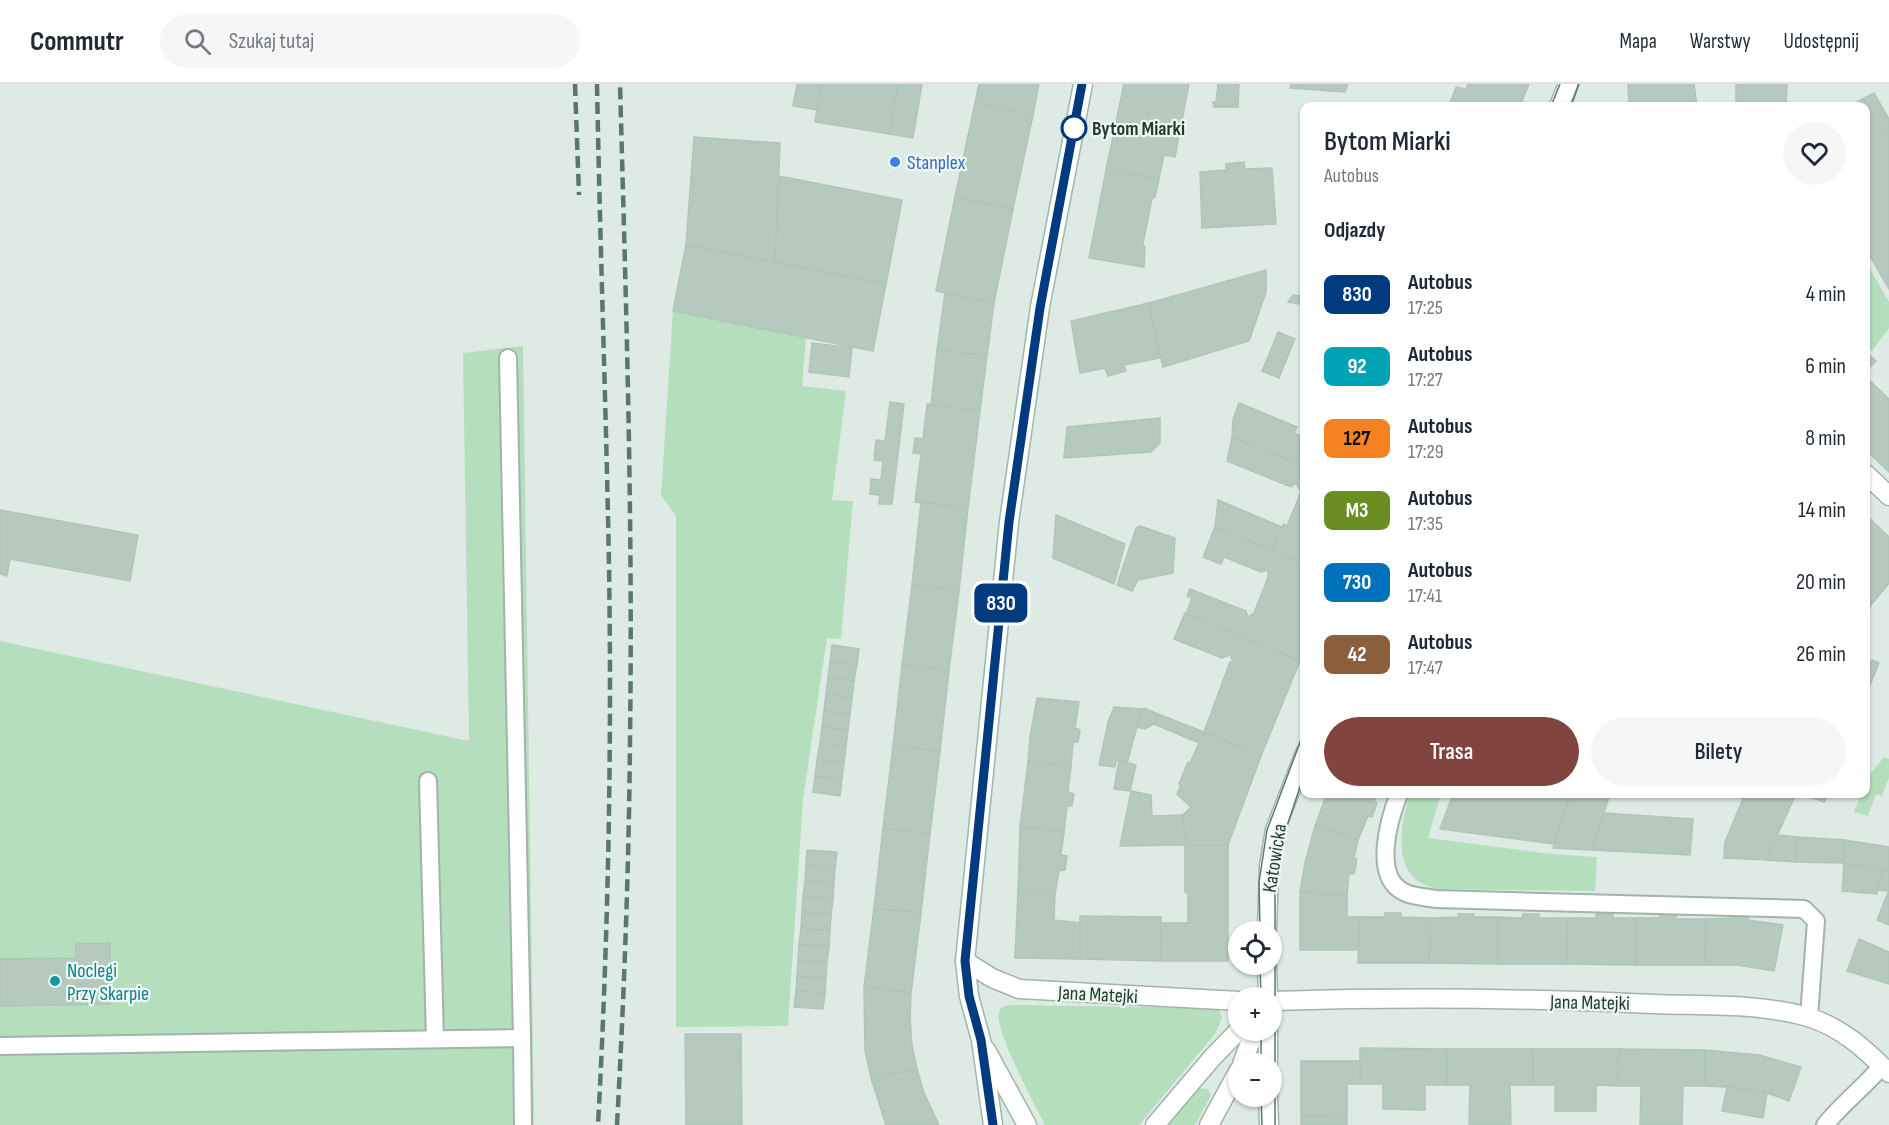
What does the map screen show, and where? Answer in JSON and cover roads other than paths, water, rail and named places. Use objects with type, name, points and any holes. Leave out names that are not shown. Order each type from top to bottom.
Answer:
[{"type":"street","points":[[993,1125],[981,1040],[969,996],[965,961],[1009,522],[1040,308],[1083,84]]},
{"type":"street","points":[[1561,102],[1568,84]]},
{"type":"street","points":[[1870,478],[1889,496]]},
{"type":"street","name":"Katowicka","points":[[1267,921],[1269,866],[1275,830],[1300,766]]},
{"type":"street","name":"Jana Matejki","points":[[965,961],[992,978],[1019,989],[1228,1000]]},
{"type":"street","name":"Jana Matejki","points":[[1282,1001],[1466,999],[1767,1009],[1809,1017],[1849,1036],[1886,1070]]},
{"type":"street","points":[[981,1040],[1027,1125]]},
{"type":"street","points":[[1155,1125],[1228,1041]]},
{"type":"street","points":[[1209,1125],[1228,1090]]},
{"type":"street","points":[[1268,1107],[1269,1125]]},
{"type":"lane","points":[[507,358],[523,1125]]},
{"type":"lane","points":[[428,782],[435,1039]]},
{"type":"lane","points":[[1398,798],[1386,840],[1385,860],[1387,875],[1403,892],[1436,899],[1804,909],[1816,921],[1809,1017]]},
{"type":"lane","points":[[0,1046],[522,1038]]},
{"type":"lane","points":[[1825,1125],[1835,1112],[1867,1083],[1886,1070]]},
{"type":"tram line","points":[[1553,102],[1560,84]]},
{"type":"tram line","points":[[1572,102],[1579,84]]},
{"type":"tram line","points":[[1260,921],[1259,882],[1267,830],[1300,742]]},
{"type":"tram line","points":[[1275,1125],[1275,877],[1282,841],[1300,787]]},
{"type":"tram line","points":[[1260,975],[1261,987]]},
{"type":"tram line","points":[[1261,1041],[1261,1053]]},
{"type":"tram line","points":[[1261,1107],[1262,1125]]},
{"type":"railway","points":[[575,84],[579,195]]},
{"type":"railway","points":[[597,84],[609,565],[610,705],[607,915],[598,1125]]},
{"type":"railway","points":[[617,1125],[627,883],[631,656],[620,84]]},
{"type":"place","name":"Bytom Miarki","points":[[1074,128]]},
{"type":"place","name":"Stanplex","points":[[895,162]]},
{"type":"place","name":"Noclegi Przy Skarpie","points":[[55,981]]}]
